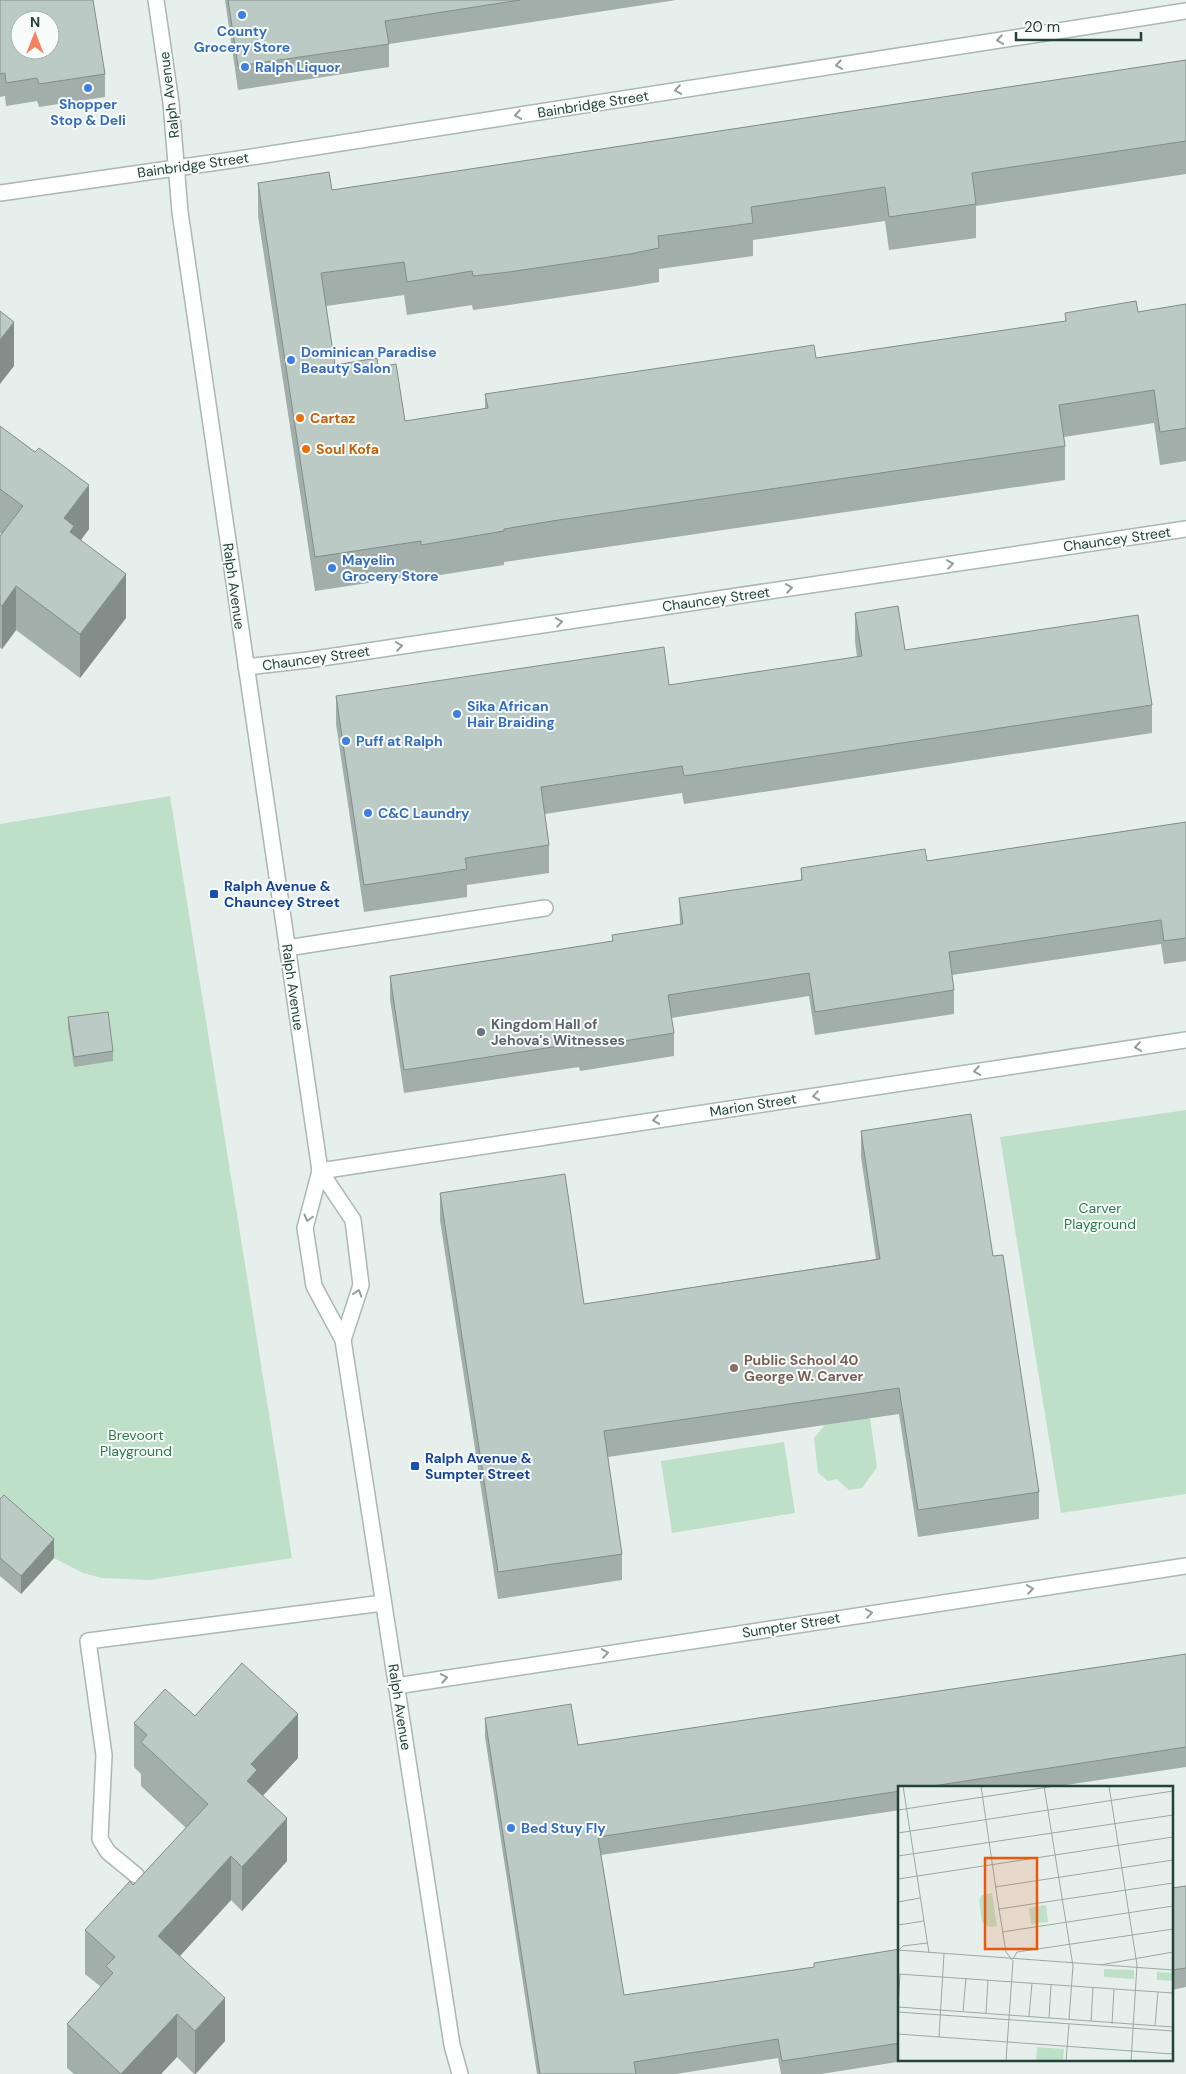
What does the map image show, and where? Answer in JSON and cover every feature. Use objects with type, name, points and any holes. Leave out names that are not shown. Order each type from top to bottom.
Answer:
[{"type":"street","name":"Ralph Avenue","points":[[156,0],[171,103],[180,212],[320,1171],[305,1228],[314,1286],[343,1340],[451,2035],[460,2074]]},
{"type":"street","name":"Bainbridge Street","points":[[0,193],[176,168],[1186,11]]},
{"type":"street","name":"Chauncey Street","points":[[246,667],[318,658],[1186,529]]},
{"type":"street","points":[[287,948],[546,908]]},
{"type":"street","name":"Marion Street","points":[[320,1171],[1186,1040]]},
{"type":"street","name":"Ralph Avenue","points":[[320,1171],[353,1220],[361,1285],[343,1340]]},
{"type":"street","name":"Sumpter Street","points":[[396,1686],[1186,1566]]},
{"type":"street","points":[[136,1875],[108,1852],[100,1839],[104,1755],[88,1641],[383,1602]]},
{"type":"green space","name":"Brevoort Playground","points":[[170,796],[292,1558],[150,1580],[102,1578],[83,1573],[54,1558],[0,1510],[0,824]]},
{"type":"green space","name":"Carver Playground","points":[[1186,1110],[1186,1494],[1061,1513],[1000,1137]]},
{"type":"green space","points":[[870,1418],[877,1467],[862,1488],[849,1490],[837,1479],[828,1481],[818,1473],[814,1438],[825,1425]]},
{"type":"green space","points":[[784,1442],[795,1513],[672,1533],[661,1461]]},
{"type":"building","points":[[0,0],[93,0],[105,74],[39,84],[37,78],[6,83],[5,73],[0,74]]},
{"type":"building","points":[[228,0],[520,0],[385,21],[389,44],[238,66]]},
{"type":"building","points":[[1186,60],[1186,141],[972,173],[976,204],[889,217],[885,187],[751,207],[753,223],[658,236],[659,248],[630,254],[473,276],[472,271],[407,282],[404,262],[321,273],[335,365],[377,358],[378,367],[396,364],[405,421],[488,408],[485,394],[814,345],[816,358],[1066,321],[1065,313],[1136,301],[1138,312],[1186,304],[1186,428],[1160,432],[1154,390],[1059,405],[1065,446],[552,521],[421,545],[421,541],[315,557],[258,183],[329,172],[332,190]]},
{"type":"building","points":[[0,311],[14,322],[0,340]]},
{"type":"building","points":[[0,426],[35,452],[39,448],[89,485],[64,518],[74,526],[70,532],[126,574],[80,634],[16,586],[2,606],[0,604],[0,536],[23,506],[0,489]]},
{"type":"building","points":[[898,606],[905,650],[1138,615],[1152,705],[684,776],[682,766],[541,787],[549,845],[465,858],[467,869],[364,885],[336,696],[664,647],[669,685],[862,656],[855,613]]},
{"type":"building","points":[[1186,822],[1186,938],[1164,941],[1161,920],[949,952],[954,990],[815,1012],[809,973],[668,995],[674,1033],[580,1048],[579,1043],[404,1070],[390,976],[613,941],[612,935],[683,924],[679,898],[802,880],[801,868],[925,849],[927,861]]},
{"type":"building","points":[[108,1012],[113,1051],[74,1057],[68,1017]]},
{"type":"building","name":"Public School 40 George W. Carver","points":[[971,1114],[993,1256],[1003,1255],[1039,1492],[918,1510],[899,1388],[604,1431],[622,1554],[498,1572],[440,1193],[565,1174],[584,1304],[880,1259],[861,1131]]},
{"type":"building","points":[[4,1495],[54,1539],[21,1576],[0,1558],[0,1499]]},
{"type":"building","points":[[1186,1654],[1186,1747],[933,1786],[898,1786],[898,1791],[598,1837],[624,1995],[814,1967],[814,1963],[898,1949],[898,2043],[782,2061],[778,2039],[634,2062],[636,2074],[540,2074],[485,1718],[571,1704],[578,1745]]},
{"type":"building","points":[[242,1663],[298,1714],[251,1764],[257,1770],[247,1781],[287,1818],[242,1867],[231,1856],[158,1936],[225,1998],[195,2031],[177,2014],[121,2074],[67,2024],[113,1973],[106,1966],[115,1957],[85,1930],[130,1881],[133,1885],[208,1804],[141,1742],[147,1735],[134,1723],[165,1689],[195,1716]]},
{"type":"building","points":[[1186,1886],[1186,1968],[1174,1970],[1174,1888]]},
{"type":"place","name":"County Grocery Store","points":[[242,15]]},
{"type":"place","name":"Ralph Liquor","points":[[245,67]]},
{"type":"place","name":"Shopper Stop & Deli","points":[[88,88]]},
{"type":"place","name":"Dominican Paradise Beauty Salon","points":[[291,360]]},
{"type":"place","name":"Cartaz","points":[[300,418]]},
{"type":"place","name":"Soul Kofa","points":[[306,449]]},
{"type":"place","name":"Mayelin Grocery Store","points":[[332,568]]},
{"type":"place","name":"Sika African Hair Braiding","points":[[457,714]]},
{"type":"place","name":"Puff at Ralph","points":[[346,741]]},
{"type":"place","name":"C&C Laundry","points":[[368,813]]},
{"type":"place","name":"Ralph Avenue & Chauncey Street","points":[[214,894]]},
{"type":"place","name":"Kingdom Hall of Jehova's Witnesses","points":[[481,1032]]},
{"type":"place","name":"Public School 40 George W. Carver","points":[[734,1368]]},
{"type":"place","name":"Ralph Avenue & Sumpter Street","points":[[415,1466]]},
{"type":"place","name":"Bed Stuy Fly","points":[[511,1828]]}]
